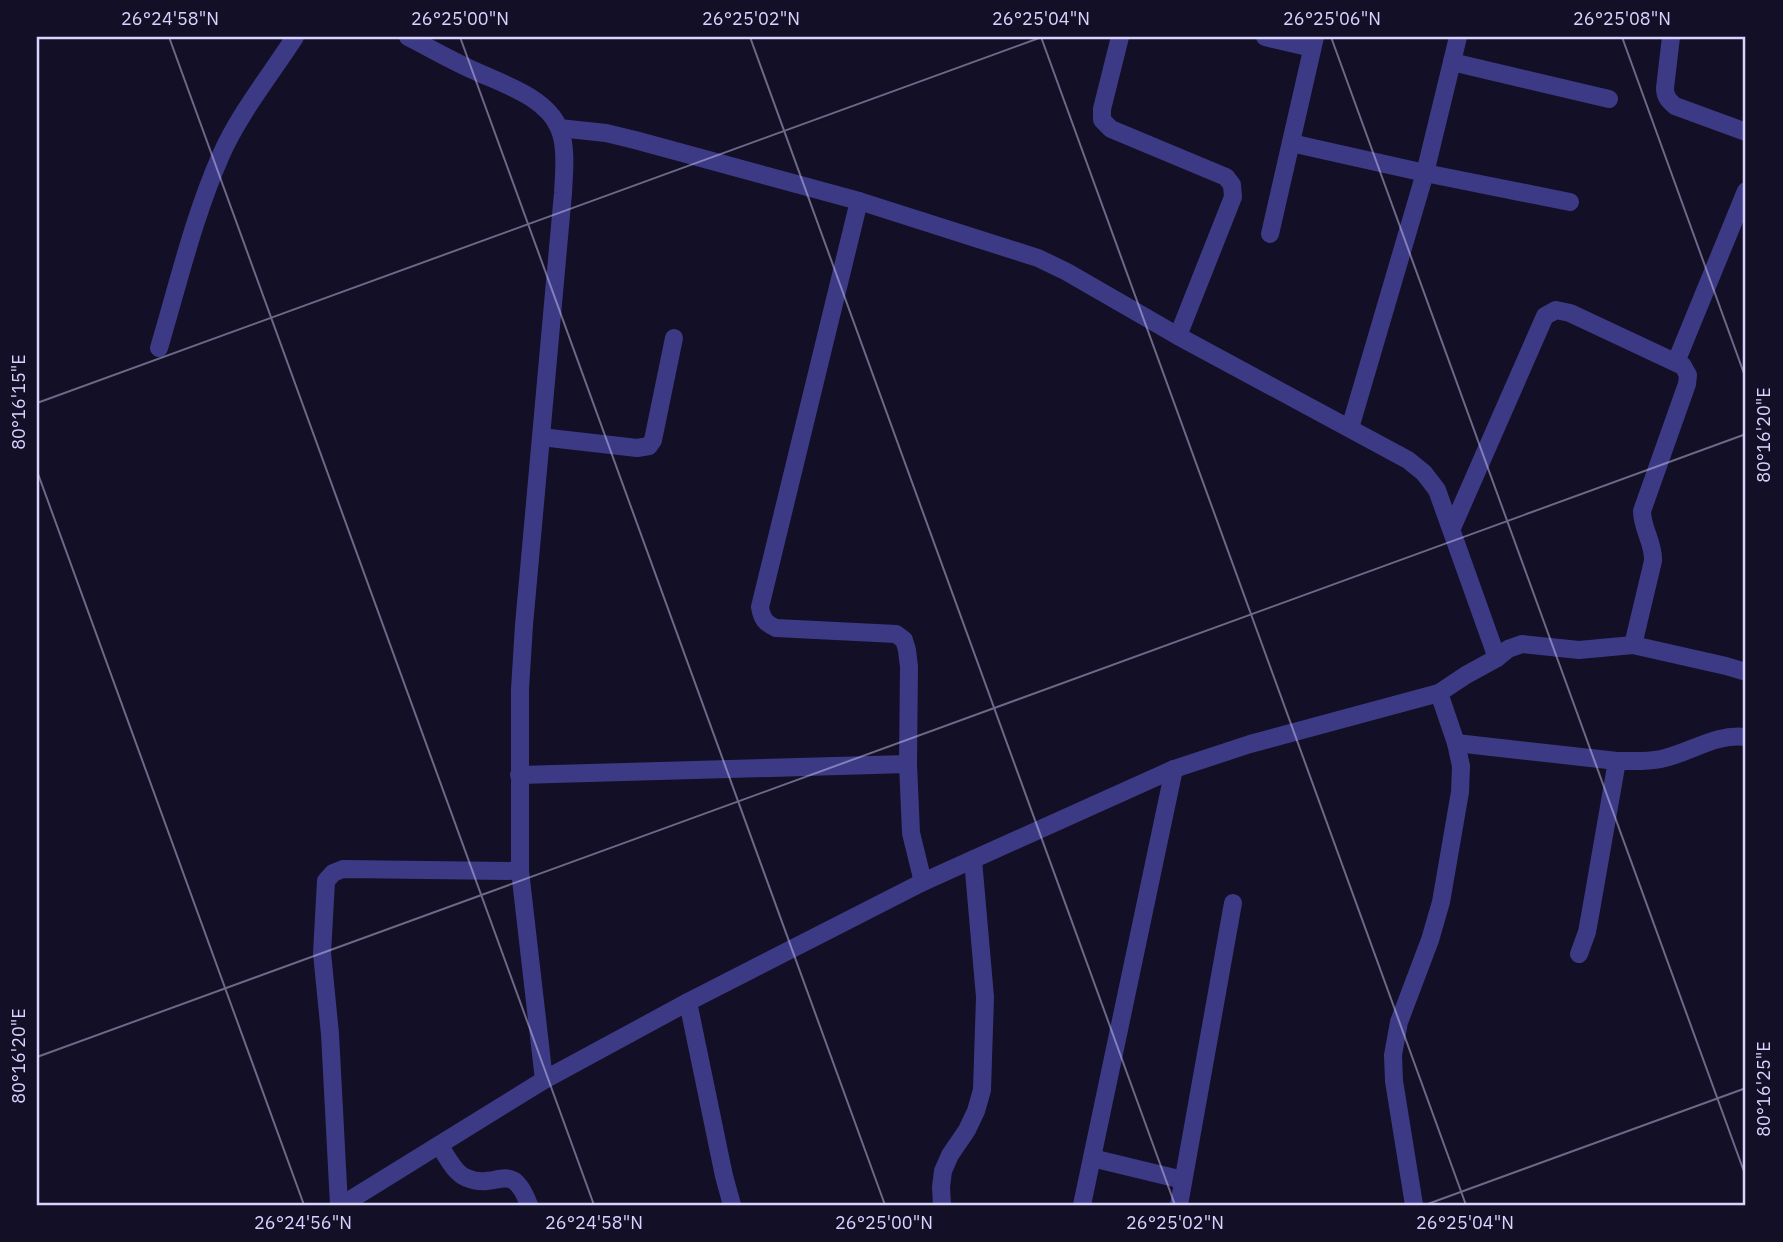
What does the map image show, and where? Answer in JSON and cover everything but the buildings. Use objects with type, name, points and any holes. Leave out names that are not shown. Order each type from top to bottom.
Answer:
[{"type":"street","points":[[159,348],[205,193],[222,153],[237,124],[295,37]]},
{"type":"street","points":[[408,37],[474,71],[529,95],[547,110],[559,128],[564,154],[563,192],[520,689],[520,871],[544,1080]]},
{"type":"street","points":[[1120,37],[1102,110],[1102,120],[1111,129],[1226,177],[1232,185],[1233,197],[1178,336]]},
{"type":"street","points":[[1265,37],[1314,42],[1270,234]]},
{"type":"street","points":[[1350,428],[1425,173],[1458,37]]},
{"type":"street","points":[[1671,37],[1665,88],[1669,100],[1675,106],[1746,132]]},
{"type":"street","points":[[1452,62],[1609,99]]},
{"type":"street","points":[[559,128],[606,133],[635,140],[859,201],[1038,258],[1408,460],[1424,473],[1437,490],[1497,658]]},
{"type":"street","points":[[1291,143],[1570,202]]},
{"type":"street","points":[[1675,362],[1746,191]]},
{"type":"street","points":[[859,201],[760,607],[765,622],[776,628],[896,634],[904,640],[909,667],[908,764],[911,833],[923,882]]},
{"type":"street","points":[[1452,528],[1545,316],[1556,310],[1570,313],[1683,366],[1688,375],[1687,384],[1642,511],[1642,520],[1653,551],[1653,561],[1633,645]]},
{"type":"street","points":[[541,437],[637,448],[649,446],[653,440],[674,338]]},
{"type":"street","points":[[520,871],[343,869],[333,873],[326,881],[322,953],[341,1205],[544,1080],[688,1002],[923,882],[1174,769],[1250,744],[1438,693],[1508,649],[1522,644],[1579,650],[1633,645],[1746,672]]},
{"type":"street","points":[[1414,1205],[1394,1081],[1393,1055],[1399,1022],[1430,940],[1441,902],[1460,792],[1461,766],[1456,743],[1438,693]]},
{"type":"street","points":[[1456,743],[1617,761],[1649,761],[1663,759],[1725,737],[1746,737]]},
{"type":"street","points":[[1578,954],[1587,932],[1617,761]]},
{"type":"street","points":[[519,775],[908,764]]},
{"type":"street","points":[[1082,1205],[1174,769]]},
{"type":"street","points":[[942,1205],[943,1171],[967,1130],[982,1090],[985,997],[973,860]]},
{"type":"street","points":[[1179,1205],[1233,903]]},
{"type":"street","points":[[688,1002],[732,1205]]},
{"type":"street","points":[[439,1145],[457,1171],[466,1178],[477,1181],[513,1179],[519,1184],[528,1205]]},
{"type":"street","points":[[1092,1158],[1183,1180]]}]
